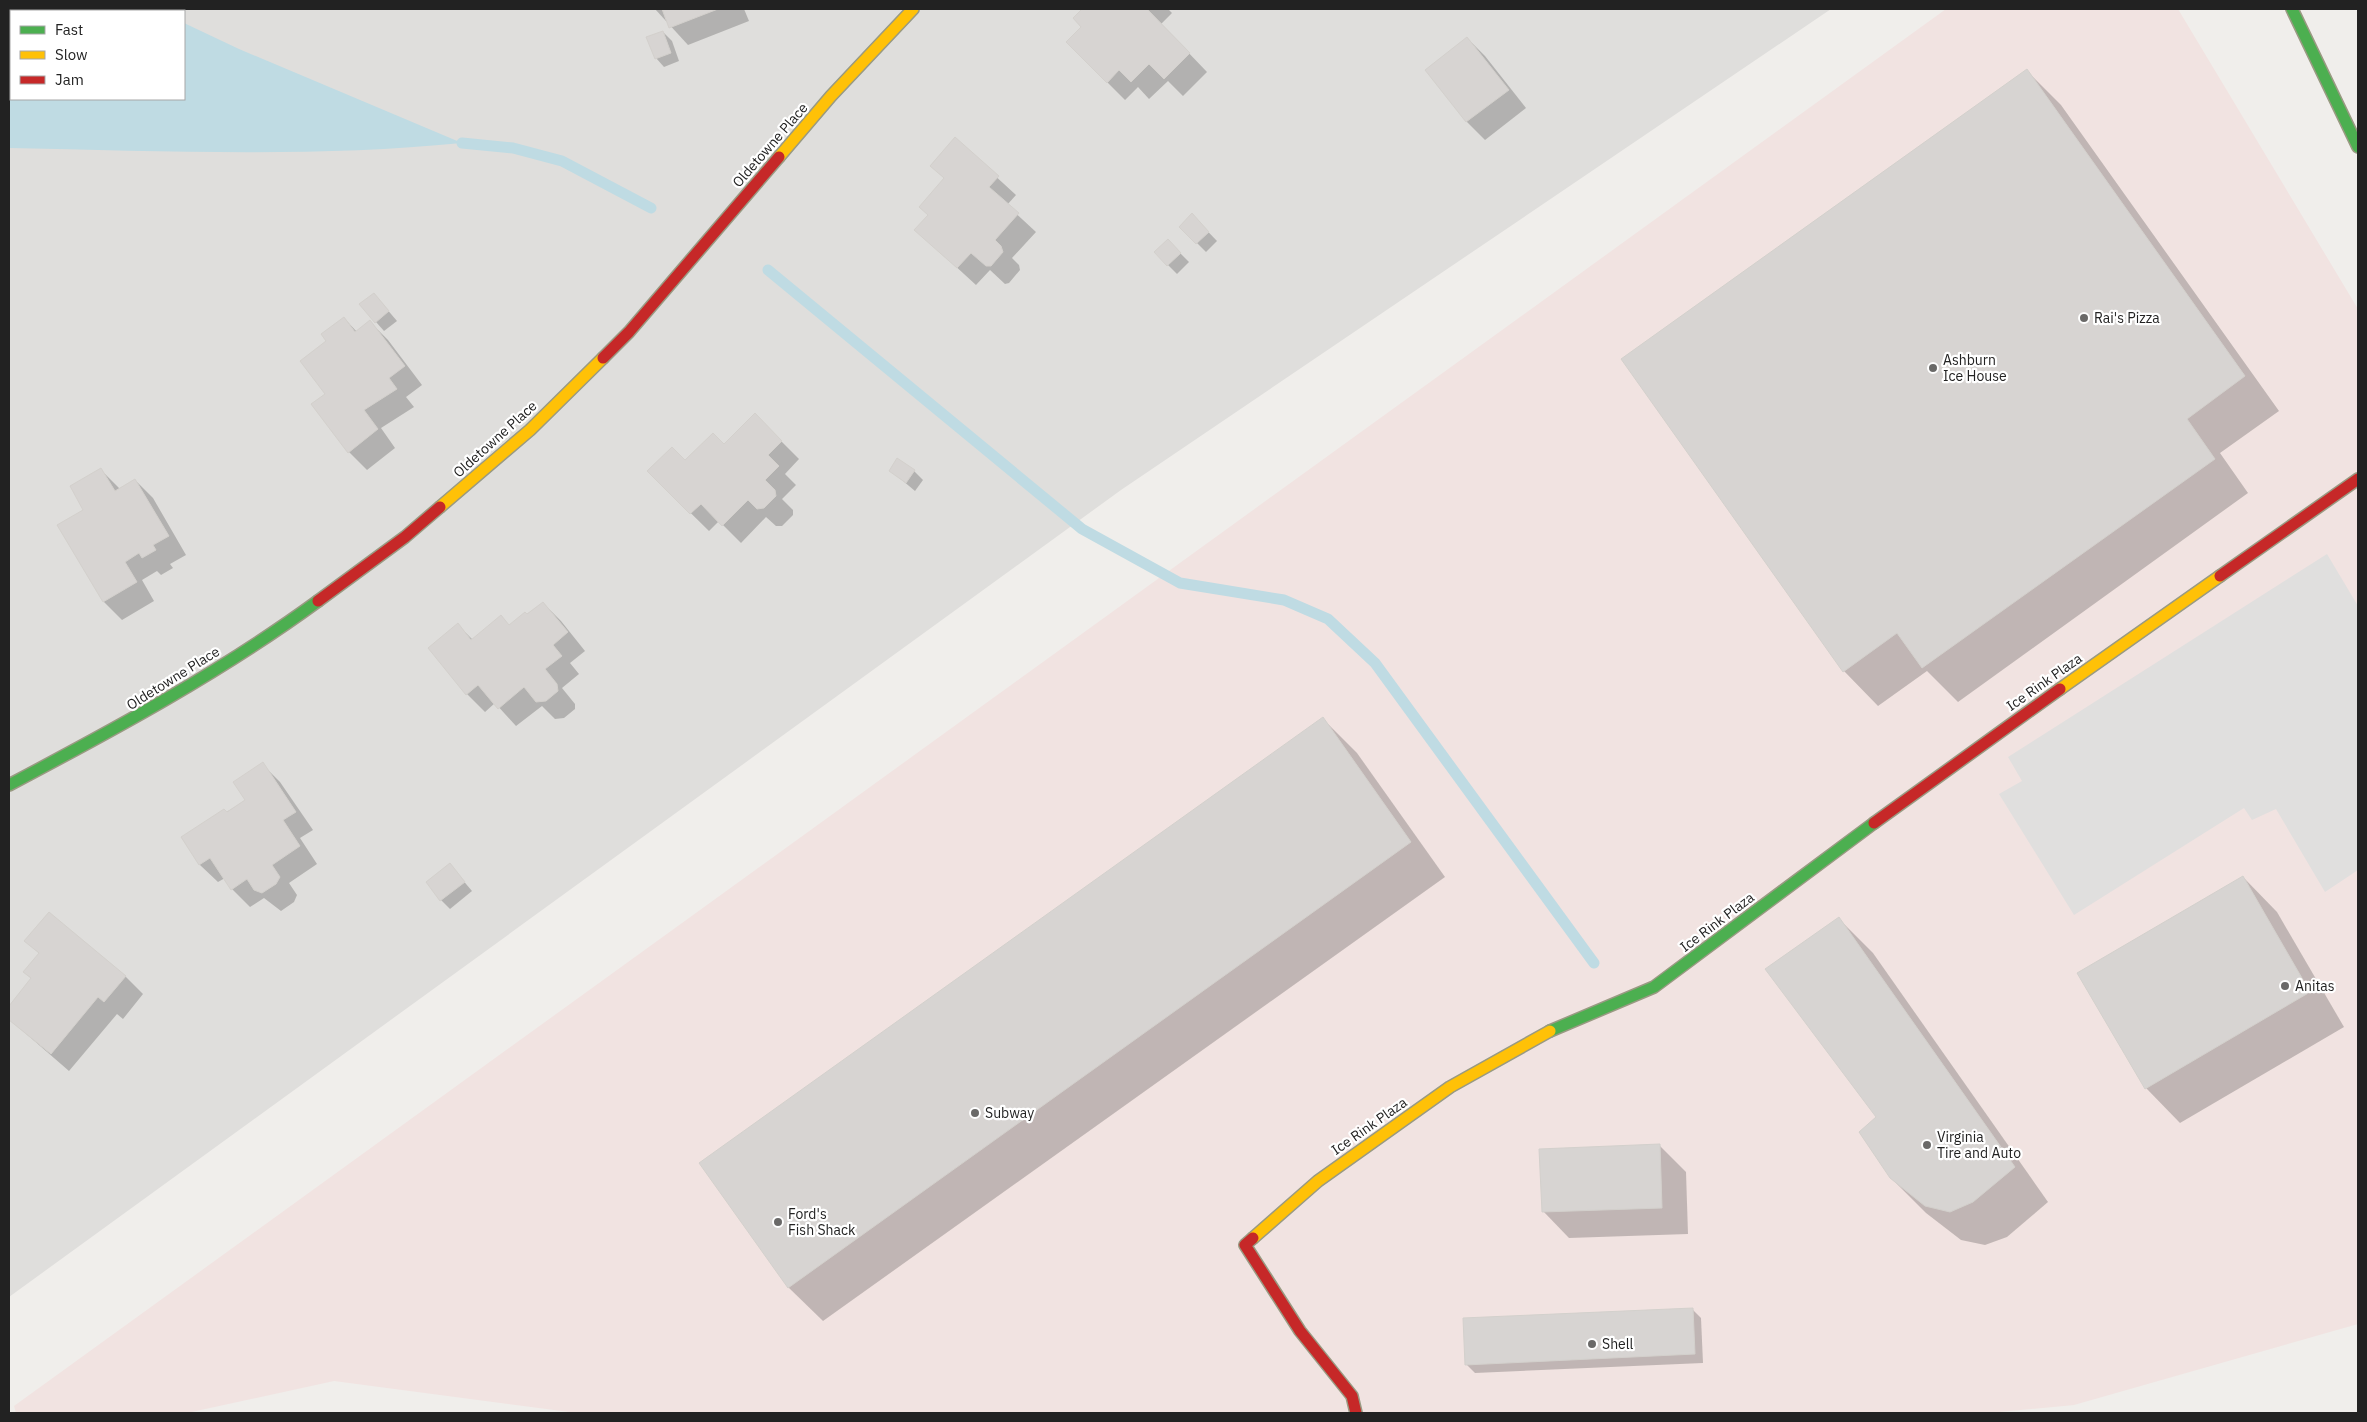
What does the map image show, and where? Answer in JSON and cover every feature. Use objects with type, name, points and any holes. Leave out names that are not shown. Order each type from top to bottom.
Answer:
[{"type":"street","name":"Oldetowne Place","points":[[9,785],[131,721],[271,635],[405,537],[523,436],[629,332],[831,96],[913,9]]},
{"type":"street","points":[[2292,9],[2358,147]]},
{"type":"street","name":"Ice Rink Plaza","points":[[1356,1413],[1352,1396],[1300,1331],[1245,1245],[1318,1181],[1450,1087],[1542,1034],[1654,987],[1942,772],[2358,479]]},
{"type":"shaded area","points":[[9,9],[1831,9],[1121,490],[9,1297]]},
{"type":"shaded area","points":[[1946,9],[2178,9],[2358,309],[2358,1324],[2074,1405],[1988,1413],[577,1413],[334,1381],[187,1413],[16,1413],[14,1406]]},
{"type":"shaded area","points":[[2327,554],[2358,606],[2358,870],[2325,892],[2276,809],[2252,820],[2244,808],[2074,915],[1999,794],[2022,781],[2008,757]]},
{"type":"water","points":[[9,9],[164,10],[10,10],[10,100],[185,100],[185,23],[239,49],[462,143],[349,151],[292,152],[179,152],[9,148]]},
{"type":"building","points":[[662,9],[718,9],[669,28]]},
{"type":"building","points":[[1082,9],[1147,9],[1190,53],[1164,79],[1149,64],[1131,82],[1119,70],[1107,83],[1066,42],[1081,27],[1073,18]]},
{"type":"building","points":[[663,31],[671,53],[655,59],[646,37]]},
{"type":"building","points":[[1467,37],[1509,90],[1466,122],[1425,70]]},
{"type":"building","name":"Ashburn Ice House","points":[[2027,69],[2245,376],[2187,419],[2215,459],[1922,668],[1897,633],[1843,672],[1621,359]]},
{"type":"building","points":[[955,137],[999,176],[989,187],[1019,213],[995,240],[1001,246],[1003,252],[991,266],[986,266],[971,253],[957,268],[914,230],[928,215],[919,207],[944,178],[930,166]]},
{"type":"building","points":[[1192,213],[1209,232],[1196,244],[1179,227]]},
{"type":"building","points":[[1168,239],[1181,253],[1167,266],[1154,252]]},
{"type":"building","points":[[374,293],[389,311],[375,323],[359,304]]},
{"type":"building","points":[[344,317],[355,332],[370,320],[405,366],[389,378],[397,389],[364,410],[378,429],[348,453],[311,404],[325,394],[300,361],[326,341],[321,334]]},
{"type":"building","points":[[755,413],[782,441],[768,455],[779,466],[765,480],[775,490],[776,496],[764,508],[757,509],[748,500],[722,526],[701,504],[690,514],[647,471],[672,447],[685,460],[713,433],[724,444]]},
{"type":"building","points":[[897,458],[915,470],[906,483],[889,471]]},
{"type":"building","points":[[101,468],[115,491],[135,479],[169,536],[153,545],[156,550],[142,558],[139,553],[125,562],[137,582],[103,602],[57,525],[83,510],[70,486]]},
{"type":"building","points":[[543,602],[568,632],[553,645],[562,656],[545,669],[557,684],[558,691],[546,701],[536,702],[524,687],[498,709],[478,685],[466,695],[428,648],[458,623],[471,640],[501,615],[509,625],[525,612],[527,614]]},
{"type":"building","points":[[1323,717],[1411,842],[788,1288],[699,1163]]},
{"type":"building","points":[[263,762],[296,812],[283,820],[300,846],[272,865],[280,877],[276,884],[262,893],[254,890],[247,879],[231,890],[210,858],[199,865],[181,837],[224,809],[227,812],[245,800],[233,782]]},
{"type":"building","points":[[450,863],[465,882],[440,901],[426,882]]},
{"type":"building","points":[[2243,876],[2310,992],[2145,1089],[2077,973]]},
{"type":"building","points":[[49,912],[126,976],[104,1002],[98,997],[51,1054],[9,1020],[9,1006],[31,978],[23,972],[39,953],[24,941]]},
{"type":"building","points":[[1839,917],[2015,1167],[1973,1202],[1950,1212],[1925,1206],[1890,1178],[1859,1132],[1876,1117],[1765,969]]},
{"type":"building","points":[[1660,1144],[1662,1208],[1542,1212],[1539,1149]]},
{"type":"building","points":[[1693,1308],[1695,1354],[1465,1365],[1463,1318]]},
{"type":"waterway","points":[[462,143],[513,148],[562,161],[651,208]]},
{"type":"waterway","points":[[768,270],[1082,529],[1180,583],[1284,600],[1328,619],[1375,663],[1594,963]]},
{"type":"traffic: fast","points":[[2292,9],[2358,147]]},
{"type":"traffic: fast","points":[[9,785],[128,721],[206,676],[318,601]]},
{"type":"traffic: fast","points":[[1550,1031],[1654,987],[1874,823]]},
{"type":"traffic: slow","points":[[779,157],[831,96],[913,9]]},
{"type":"traffic: slow","points":[[440,507],[530,430],[603,358]]},
{"type":"traffic: slow","points":[[2060,689],[2220,576]]},
{"type":"traffic: slow","points":[[1253,1238],[1318,1181],[1450,1087],[1550,1031]]},
{"type":"traffic: jam","points":[[603,358],[629,332],[779,157]]},
{"type":"traffic: jam","points":[[2220,576],[2358,479]]},
{"type":"traffic: jam","points":[[318,601],[405,537],[440,507]]},
{"type":"traffic: jam","points":[[1874,823],[2060,689]]},
{"type":"traffic: jam","points":[[1253,1238],[1245,1245],[1300,1331],[1352,1396],[1356,1413]]},
{"type":"place","name":"Rai's Pizza","points":[[2084,318]]},
{"type":"place","name":"Ashburn Ice House","points":[[1933,368]]},
{"type":"place","name":"Anitas","points":[[2285,986]]},
{"type":"place","name":"Subway","points":[[975,1113]]},
{"type":"place","name":"Virginia Tire and Auto","points":[[1927,1145]]},
{"type":"place","name":"Ford's Fish Shack","points":[[778,1222]]},
{"type":"place","name":"Shell","points":[[1592,1344]]}]
